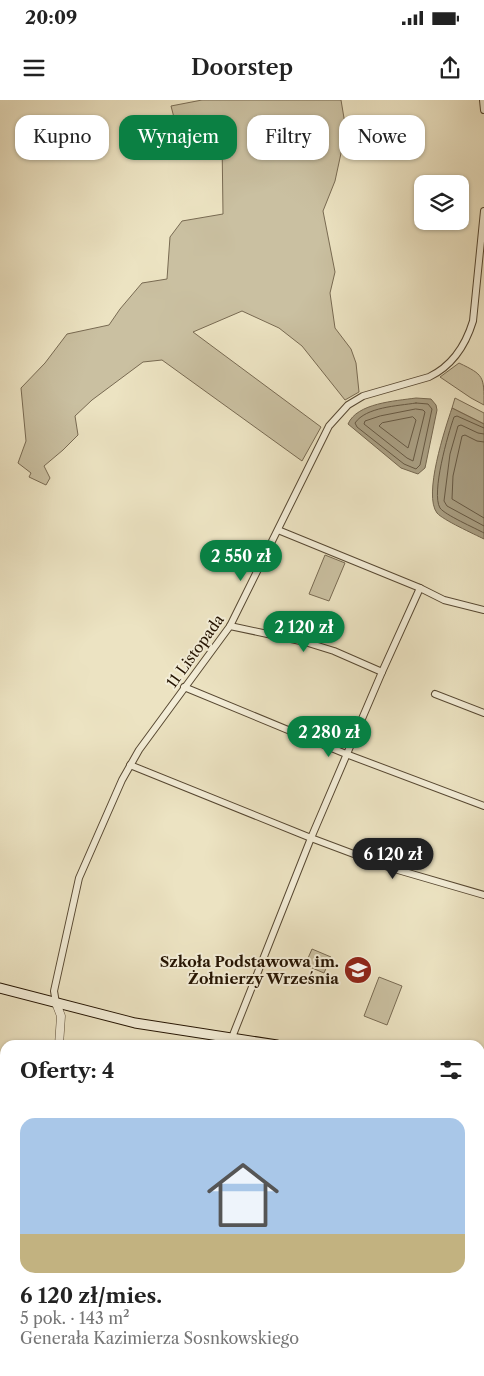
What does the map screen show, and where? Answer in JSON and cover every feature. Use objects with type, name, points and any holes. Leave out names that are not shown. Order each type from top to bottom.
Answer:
[{"type":"main road","points":[[0,988],[136,1023],[219,1040]]},
{"type":"street","points":[[483,100],[484,110]]},
{"type":"street","name":"11 Listopada","points":[[56,1003],[54,991],[78,878],[101,824],[130,765],[184,687],[230,626],[329,426],[348,404],[363,396],[429,377],[439,372],[459,352],[470,333],[474,321],[484,211]]},
{"type":"street","points":[[278,530],[420,588],[444,600],[484,610]]},
{"type":"street","points":[[230,1040],[346,754],[420,588]]},
{"type":"street","points":[[230,626],[305,642],[334,651],[382,672]]},
{"type":"street","points":[[184,687],[346,754],[484,806]]},
{"type":"street","points":[[435,694],[484,713]]},
{"type":"street","points":[[130,765],[391,868],[484,895]]},
{"type":"street","points":[[56,1003],[61,1016],[59,1040]]},
{"type":"shaded area","points":[[202,100],[341,100],[344,115],[339,115],[340,160],[335,181],[323,211],[335,272],[330,293],[335,328],[351,349],[356,363],[359,392],[345,400],[302,346],[279,328],[242,311],[193,332],[321,427],[302,461],[162,360],[143,362],[92,400],[75,416],[78,435],[44,466],[50,478],[46,485],[29,477],[31,473],[18,463],[26,441],[21,388],[45,363],[67,334],[109,325],[142,283],[167,279],[170,237],[182,221],[223,214],[222,160],[237,160],[237,115],[173,115],[171,106]]},
{"type":"shaded area","points":[[459,363],[478,374],[481,378],[484,388],[484,405],[440,377]]},
{"type":"shaded area","points":[[455,398],[484,413],[484,424],[452,408]]},
{"type":"shaded area","points":[[325,555],[345,563],[329,601],[309,594]]},
{"type":"shaded area","points":[[312,949],[331,957],[324,973],[305,965]]},
{"type":"shaded area","points":[[379,977],[402,986],[387,1025],[364,1016]]},
{"type":"water","points":[[416,398],[431,399],[436,405],[437,410],[425,468],[418,474],[401,468],[348,424],[353,417],[368,407]]},
{"type":"water","points":[[452,408],[484,424],[484,539],[440,516],[433,504],[434,477]]},
{"type":"place","name":"Szkoła Podstawowa im. Żołnierzy Września","points":[[358,970]]}]
